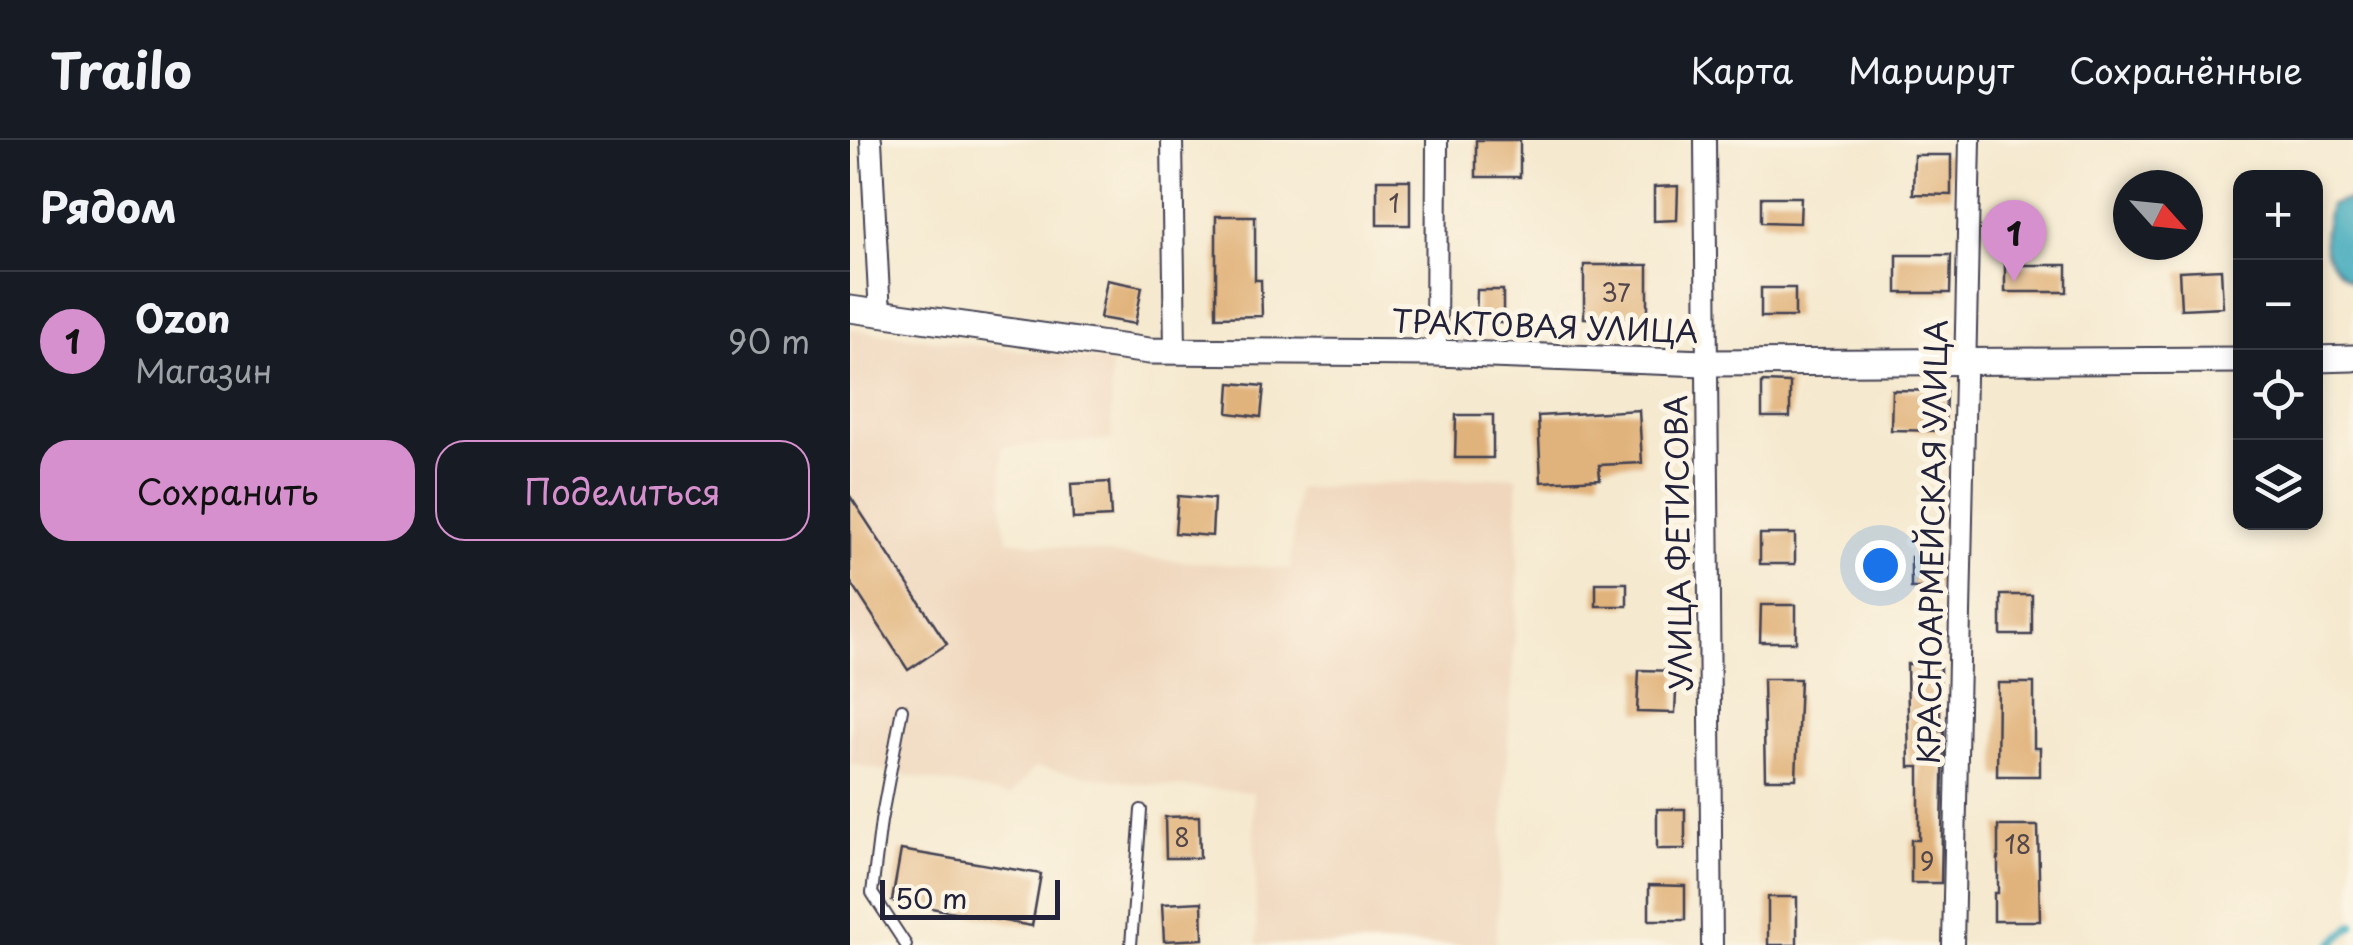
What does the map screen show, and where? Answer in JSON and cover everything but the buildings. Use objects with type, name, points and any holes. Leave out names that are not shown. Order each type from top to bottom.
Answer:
[{"type":"street","points":[[871,140],[880,314]]},
{"type":"street","points":[[1172,140],[1175,350]]},
{"type":"street","points":[[1436,353],[1437,140]]},
{"type":"street","name":"УЛИЦА ФЕТИСОВА","points":[[1706,140],[1712,945]]},
{"type":"street","name":"КРАСНОАРМЕЙСКАЯ УЛИЦА","points":[[1954,945],[1970,140]]},
{"type":"street","name":"ТРАКТОВАЯ УЛИЦА","points":[[850,309],[1149,350],[1436,353],[1705,362],[2233,360]]},
{"type":"street","points":[[2323,359],[2353,358]]},
{"type":"lane","points":[[902,709],[872,894],[906,945]]},
{"type":"lane","points":[[1130,945],[1141,810]]},
{"type":"shaded area","points":[[850,329],[1111,362],[1112,440],[1002,447],[1003,519],[1008,540],[1139,558],[1290,569],[1297,489],[1517,476],[1518,580],[1496,945],[1257,945],[1253,792],[1138,784],[1035,767],[1011,796],[850,764]]},
{"type":"water","points":[[2353,198],[2353,283],[2328,258],[2324,240],[2330,205]]},
{"type":"waterway","points":[[2331,945],[2353,925]]},
{"type":"place","name":"Ozon","points":[[2014,282]]}]
